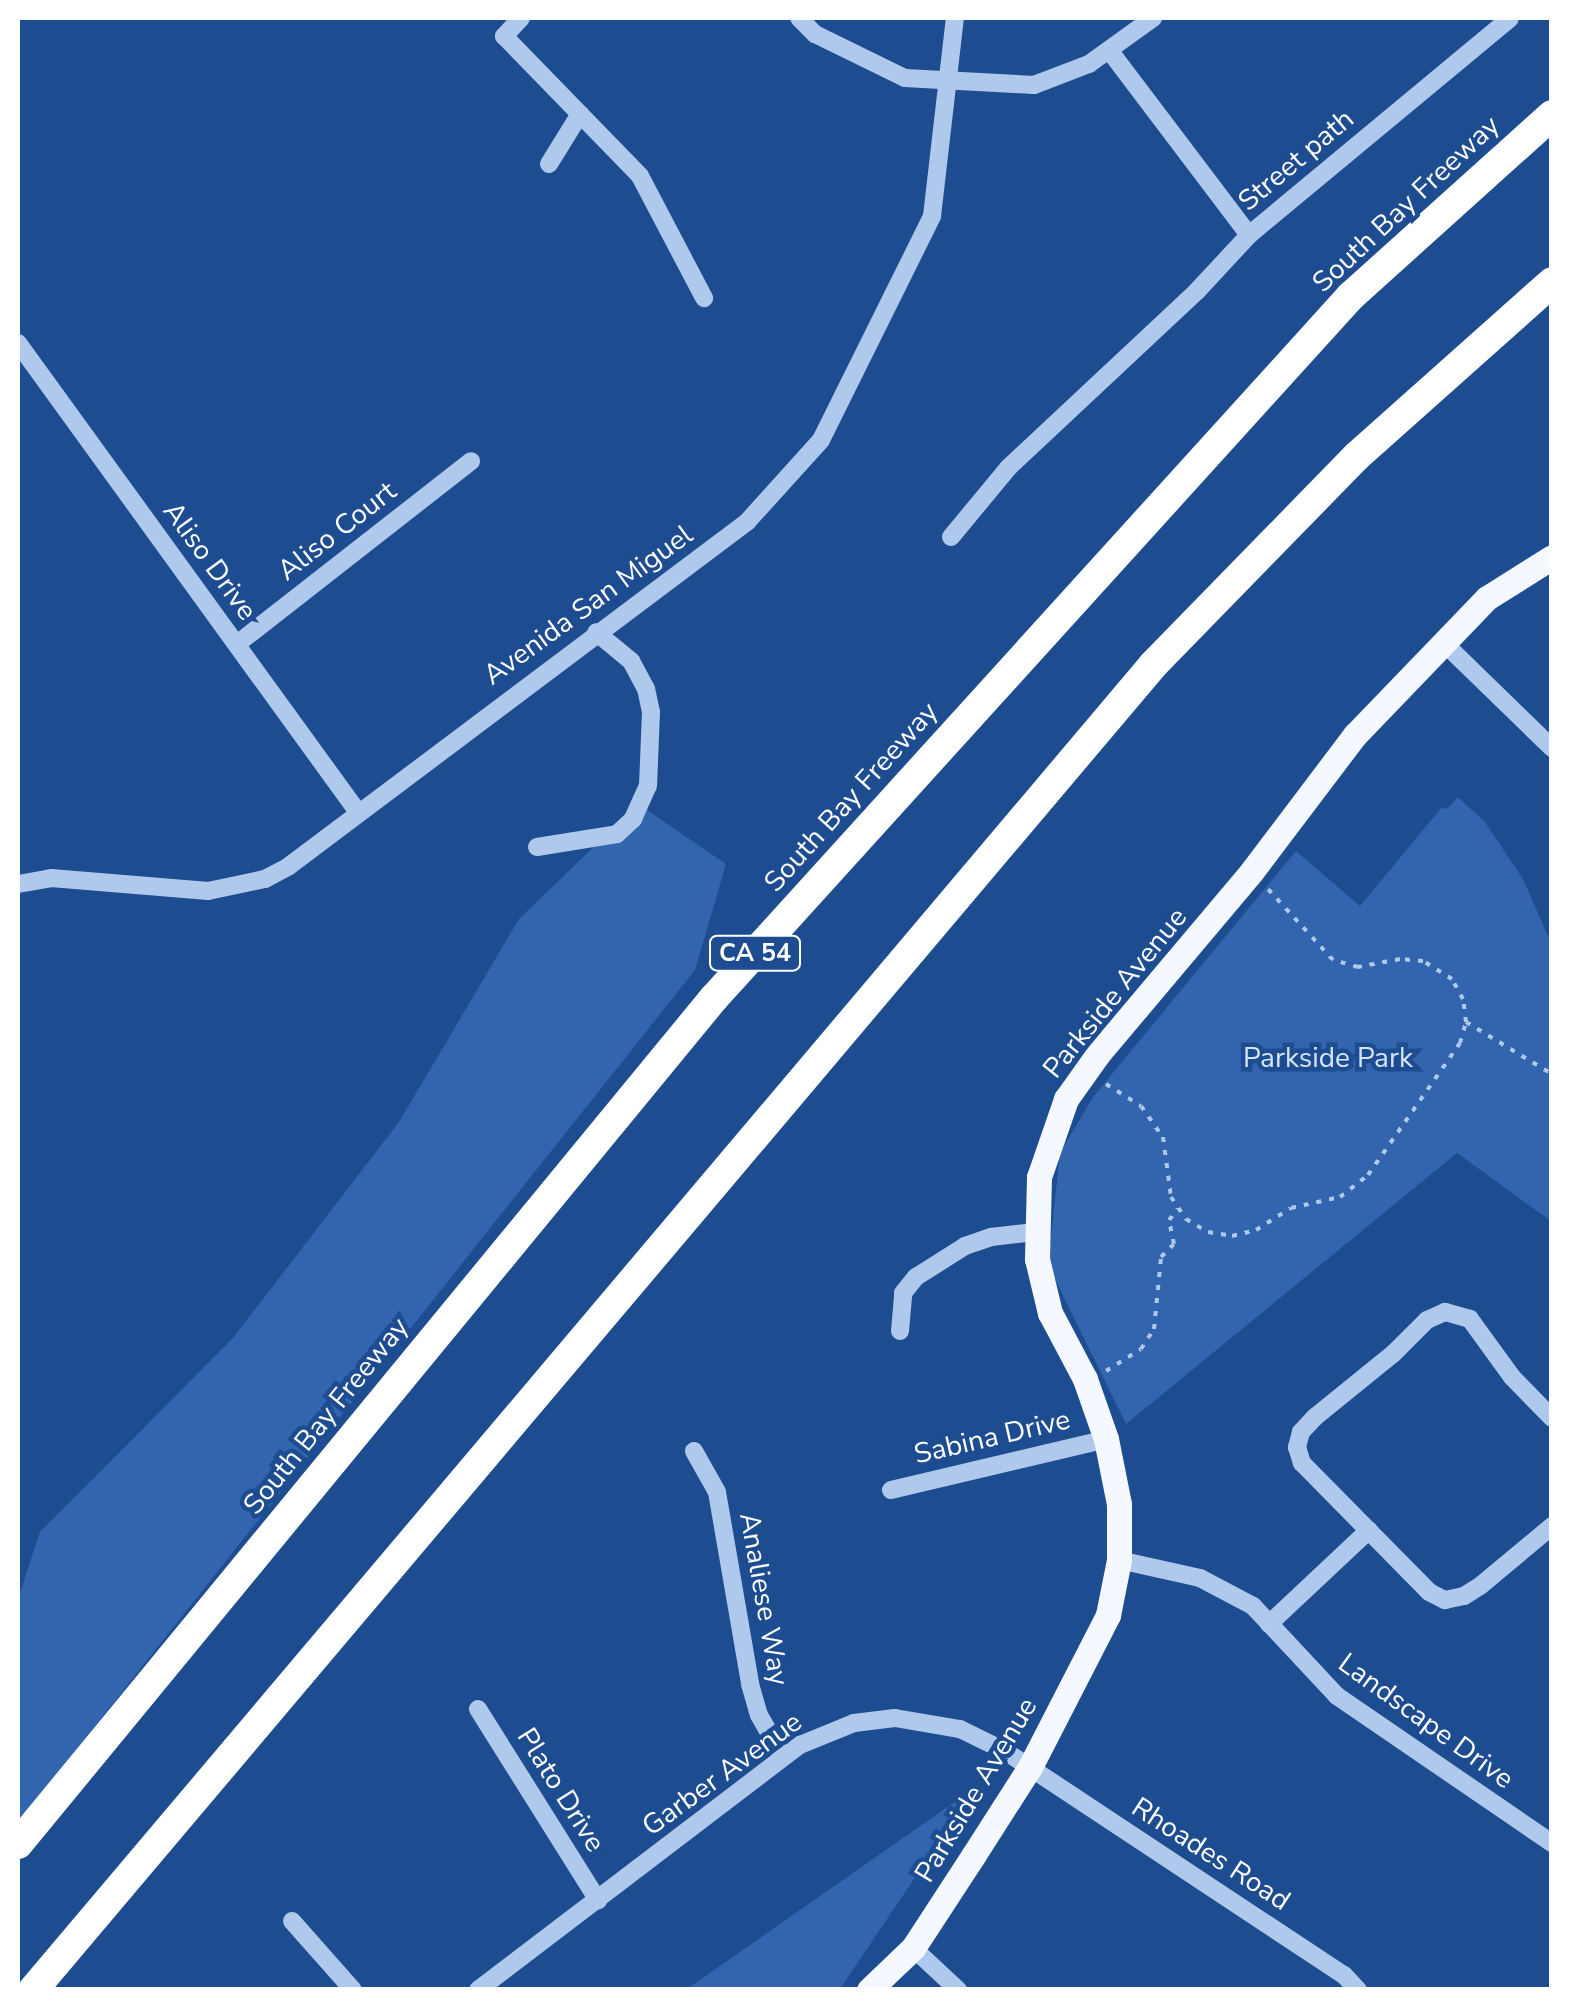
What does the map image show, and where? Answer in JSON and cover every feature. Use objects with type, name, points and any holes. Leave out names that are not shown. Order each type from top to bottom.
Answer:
[{"type":"highway","name":"South Bay Freeway","points":[[18,1844],[614,1118],[914,773],[1350,296],[1552,115]]},
{"type":"highway","points":[[32,1990],[1153,665],[1358,456],[1552,282]]},
{"type":"main road","name":"Parkside Avenue","points":[[869,1990],[913,1948],[1030,1767],[1108,1615],[1119,1560],[1118,1504],[1106,1439],[1085,1379],[1050,1312],[1035,1232],[1046,1150],[1066,1100],[1083,1074],[1252,871],[1355,735],[1487,598],[1552,558]]},
{"type":"street","points":[[520,18],[504,36],[640,176],[704,298]]},
{"type":"street","points":[[800,18],[815,34],[906,78],[1034,84],[1089,64],[1153,18]]},
{"type":"street","name":"Avenida San Miguel","points":[[18,884],[51,878],[208,890],[246,885],[289,866],[747,522],[821,440],[932,216],[955,18]]},
{"type":"street","name":"Street path","points":[[1108,50],[1250,235],[1510,18]]},
{"type":"street","points":[[549,164],[580,114]]},
{"type":"street","points":[[951,537],[1008,468],[1197,291],[1250,235]]},
{"type":"street","name":"Aliso Drive","points":[[18,343],[356,812]]},
{"type":"street","points":[[18,379],[34,366]]},
{"type":"street","name":"Aliso Court","points":[[237,644],[472,461]]},
{"type":"street","points":[[537,847],[617,834],[634,819],[648,786],[651,712],[646,689],[631,661],[596,632]]},
{"type":"street","points":[[1445,644],[1552,748]]},
{"type":"street","points":[[900,1331],[903,1293],[927,1269],[965,1246],[1035,1232]]},
{"type":"street","points":[[1552,1418],[1512,1377],[1470,1320],[1456,1312],[1434,1315],[1302,1432],[1297,1448],[1302,1463],[1429,1592],[1445,1600],[1464,1596],[1480,1586],[1552,1526]]},
{"type":"street","name":"Sabina Drive","points":[[891,1490],[1106,1439]]},
{"type":"street","name":"Analiese Way","points":[[694,1451],[717,1492],[750,1684],[759,1715],[784,1757]]},
{"type":"street","points":[[1269,1624],[1369,1530]]},
{"type":"street","name":"Landscape Drive","points":[[1119,1560],[1200,1578],[1253,1606],[1337,1696],[1552,1843]]},
{"type":"street","name":"Plato Drive","points":[[478,1709],[598,1900]]},
{"type":"street","name":"Garber Avenue","points":[[478,1990],[784,1757],[836,1728],[896,1718],[960,1729],[1030,1767]]},
{"type":"street","name":"Rhoades Road","points":[[1030,1767],[1344,1975],[1358,1990]]},
{"type":"street","points":[[292,1921],[353,1990]]},
{"type":"street","points":[[913,1948],[958,1990]]},
{"type":"path","points":[[1083,1074],[1119,1089],[1142,1106],[1163,1136],[1169,1157],[1168,1184],[1178,1209],[1197,1227],[1232,1236],[1256,1230],[1291,1208],[1324,1204],[1355,1187],[1460,1044],[1466,1022],[1459,988],[1444,971],[1412,959],[1358,967],[1333,960],[1252,871]]},
{"type":"path","points":[[1466,1022],[1552,1074]]},
{"type":"path","points":[[1085,1379],[1141,1349],[1154,1329],[1161,1257],[1174,1244],[1170,1220],[1178,1209]]},
{"type":"green space","name":"Parkside Park","points":[[1458,797],[1485,822],[1523,879],[1551,943],[1551,1221],[1457,1153],[1126,1424],[1048,1265],[1060,1153],[1093,1097],[1296,851],[1360,906],[1442,807],[1447,809]]},
{"type":"green space","points":[[638,804],[726,864],[695,970],[18,1823],[18,1599],[40,1532],[233,1338],[399,1122],[519,919]]},
{"type":"green space","points":[[976,1787],[840,1989],[687,1989]]}]
